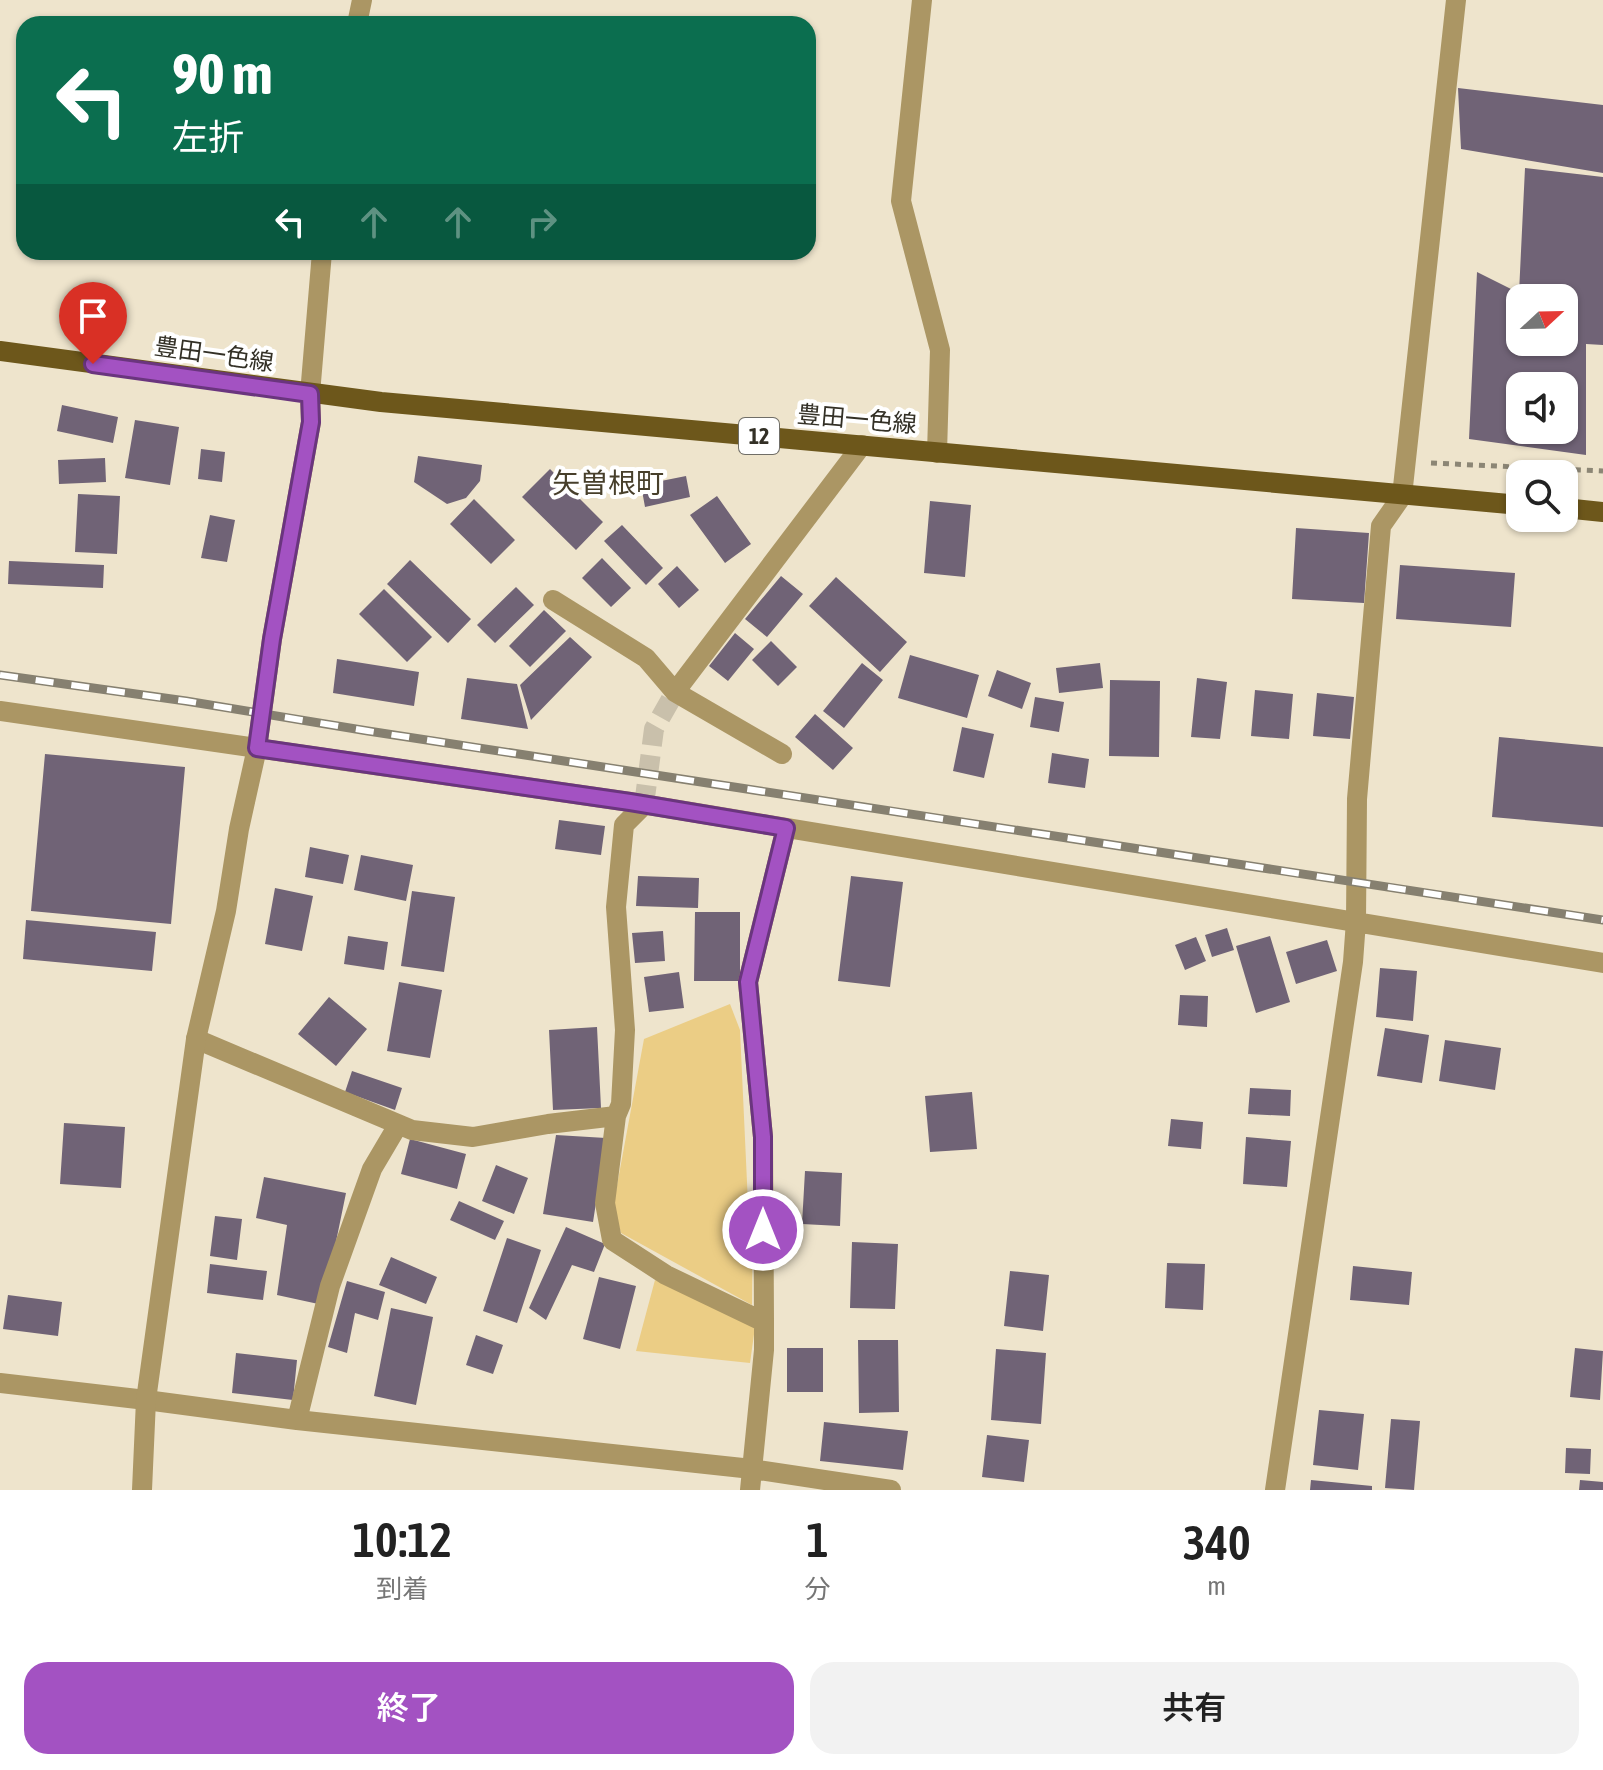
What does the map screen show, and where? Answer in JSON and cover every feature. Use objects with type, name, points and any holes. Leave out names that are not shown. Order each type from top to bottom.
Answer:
[{"type":"main road","name":"豊田一色線","points":[[0,351],[381,402],[1506,504]]},
{"type":"main road","points":[[1578,509],[1603,512]]},
{"type":"street","points":[[922,0],[901,201],[940,350],[937,453]]},
{"type":"street","points":[[1275,1490],[1353,962],[1357,799],[1381,526],[1402,496],[1456,0]]},
{"type":"street","points":[[142,1490],[146,1400],[196,1039],[226,911],[239,829],[257,748],[272,639],[311,422],[310,394],[321,260]]},
{"type":"street","points":[[675,692],[862,445]]},
{"type":"street","points":[[553,600],[646,658],[675,692],[782,754]]},
{"type":"street","points":[[0,711],[644,805],[1603,963]]},
{"type":"street","points":[[644,805],[624,825],[616,907],[625,1030],[621,1104],[616,1116],[605,1203],[612,1240],[666,1275],[764,1322]]},
{"type":"street","points":[[750,1490],[764,1322],[763,1137],[748,982],[786,828]]},
{"type":"street","points":[[196,1039],[412,1130],[473,1137],[616,1116]]},
{"type":"street","points":[[297,1420],[330,1286],[372,1169],[398,1125]]},
{"type":"street","points":[[0,1383],[297,1420],[752,1469],[891,1490]]},
{"type":"path","points":[[1430,463],[1603,471]]},
{"type":"shaded area","points":[[730,1004],[740,1030],[748,1204],[753,1205],[752,1305],[621,1233],[613,1207],[644,1039]]},
{"type":"shaded area","points":[[655,1280],[755,1327],[750,1363],[636,1351]]},
{"type":"building","points":[[1458,88],[1603,105],[1603,173],[1461,149]]},
{"type":"building","points":[[1525,168],[1603,177],[1603,345],[1586,344],[1586,455],[1469,439],[1477,272],[1506,286],[1506,356],[1578,356],[1578,284],[1519,284]]},
{"type":"building","points":[[62,405],[118,417],[113,443],[57,431]]},
{"type":"building","points":[[135,420],[179,427],[170,485],[125,478]]},
{"type":"building","points":[[201,449],[225,452],[222,482],[198,479]]},
{"type":"building","points":[[418,456],[482,465],[480,481],[466,498],[447,504],[414,482]]},
{"type":"building","points":[[105,458],[106,482],[59,484],[58,460]]},
{"type":"building","points":[[550,469],[603,522],[576,550],[522,497]]},
{"type":"building","points":[[686,476],[690,497],[645,507],[641,485]]},
{"type":"building","points":[[78,494],[120,496],[117,554],[75,552]]},
{"type":"building","points":[[717,496],[751,544],[725,563],[690,515]]},
{"type":"building","points":[[474,499],[515,540],[491,564],[450,524]]},
{"type":"building","points":[[930,501],[971,505],[965,577],[924,573]]},
{"type":"building","points":[[210,515],[235,520],[227,562],[201,558]]},
{"type":"building","points":[[622,525],[663,568],[646,585],[604,541]]},
{"type":"building","points":[[1296,528],[1369,533],[1364,603],[1292,599]]},
{"type":"building","points":[[602,558],[631,588],[611,607],[582,578]]},
{"type":"building","points":[[410,560],[471,619],[448,643],[387,584]]},
{"type":"building","points":[[9,561],[104,565],[103,588],[8,584]]},
{"type":"building","points":[[1400,565],[1515,573],[1511,627],[1396,619]]},
{"type":"building","points":[[677,566],[699,590],[679,608],[658,584]]},
{"type":"building","points":[[781,576],[803,594],[767,637],[745,619]]},
{"type":"building","points":[[836,577],[907,642],[880,672],[809,606]]},
{"type":"building","points":[[516,587],[534,605],[495,643],[477,625]]},
{"type":"building","points":[[384,589],[432,637],[407,662],[359,614]]},
{"type":"building","points":[[544,610],[566,631],[530,667],[509,646]]},
{"type":"building","points":[[735,633],[754,649],[728,681],[709,666]]},
{"type":"building","points":[[570,637],[592,657],[531,720],[520,685]]},
{"type":"building","points":[[771,641],[797,667],[778,686],[752,660]]},
{"type":"building","points":[[910,655],[979,675],[967,718],[898,698]]},
{"type":"building","points":[[337,659],[419,672],[414,706],[333,693]]},
{"type":"building","points":[[862,663],[883,680],[844,728],[823,711]]},
{"type":"building","points":[[1100,663],[1103,688],[1059,693],[1056,668]]},
{"type":"building","points":[[997,670],[1031,683],[1022,709],[988,696]]},
{"type":"building","points":[[467,678],[517,684],[528,729],[461,719]]},
{"type":"building","points":[[1197,678],[1227,682],[1220,739],[1191,737]]},
{"type":"building","points":[[1110,680],[1160,681],[1159,757],[1109,756]]},
{"type":"building","points":[[1255,690],[1293,694],[1289,739],[1251,736]]},
{"type":"building","points":[[1317,693],[1354,697],[1350,739],[1313,736]]},
{"type":"building","points":[[1035,697],[1064,702],[1059,732],[1030,727]]},
{"type":"building","points":[[815,714],[853,748],[833,770],[795,737]]},
{"type":"building","points":[[962,727],[994,734],[984,778],[953,771]]},
{"type":"building","points":[[1499,737],[1603,747],[1603,827],[1492,817]]},
{"type":"building","points":[[1052,753],[1089,759],[1085,788],[1048,783]]},
{"type":"building","points":[[45,754],[185,767],[171,924],[31,911]]},
{"type":"building","points":[[559,820],[605,826],[601,855],[555,849]]},
{"type":"building","points":[[310,847],[349,855],[343,884],[305,877]]},
{"type":"building","points":[[361,855],[413,865],[406,901],[354,890]]},
{"type":"building","points":[[638,876],[699,878],[698,908],[636,906]]},
{"type":"building","points":[[851,876],[903,882],[890,987],[838,981]]},
{"type":"building","points":[[275,888],[313,896],[302,951],[265,944]]},
{"type":"building","points":[[412,891],[455,897],[444,972],[401,966]]},
{"type":"building","points":[[695,912],[740,912],[740,981],[694,981]]},
{"type":"building","points":[[26,920],[156,932],[152,971],[23,959]]},
{"type":"building","points":[[1227,928],[1234,950],[1212,957],[1205,935]]},
{"type":"building","points":[[663,931],[665,961],[635,963],[632,933]]},
{"type":"building","points":[[348,936],[388,942],[384,970],[344,964]]},
{"type":"building","points":[[1270,936],[1290,1002],[1256,1013],[1236,946]]},
{"type":"building","points":[[1196,937],[1206,961],[1185,970],[1175,945]]},
{"type":"building","points":[[1327,940],[1337,971],[1296,984],[1286,952]]},
{"type":"building","points":[[1380,968],[1417,971],[1413,1021],[1376,1017]]},
{"type":"building","points":[[679,972],[684,1008],[649,1012],[644,977]]},
{"type":"building","points":[[399,982],[442,990],[430,1058],[387,1051]]},
{"type":"building","points":[[1180,995],[1208,996],[1207,1027],[1178,1025]]},
{"type":"building","points":[[329,997],[367,1029],[336,1066],[298,1034]]},
{"type":"building","points":[[597,1027],[601,1108],[553,1110],[549,1030]]},
{"type":"building","points":[[1385,1028],[1429,1035],[1422,1083],[1377,1076]]},
{"type":"building","points":[[1445,1040],[1501,1048],[1495,1090],[1439,1081]]},
{"type":"building","points":[[352,1071],[402,1088],[395,1110],[345,1092]]},
{"type":"building","points":[[1250,1088],[1291,1090],[1290,1116],[1248,1114]]},
{"type":"building","points":[[972,1092],[977,1149],[930,1152],[925,1096]]},
{"type":"building","points":[[1171,1119],[1203,1122],[1201,1149],[1168,1146]]},
{"type":"building","points":[[64,1123],[125,1127],[121,1188],[60,1184]]},
{"type":"building","points":[[556,1135],[606,1138],[593,1222],[543,1214]]},
{"type":"building","points":[[1246,1137],[1291,1141],[1287,1187],[1243,1184]]},
{"type":"building","points":[[410,1139],[466,1154],[457,1189],[401,1174]]},
{"type":"building","points":[[496,1165],[528,1178],[514,1214],[482,1201]]},
{"type":"building","points":[[805,1171],[842,1173],[840,1226],[802,1224]]},
{"type":"building","points":[[264,1177],[346,1193],[323,1305],[277,1295],[287,1225],[256,1218]]},
{"type":"building","points":[[459,1201],[504,1221],[495,1240],[450,1220]]},
{"type":"building","points":[[215,1216],[242,1219],[237,1260],[210,1256]]},
{"type":"building","points":[[566,1227],[605,1244],[594,1272],[572,1265],[546,1320],[529,1308]]},
{"type":"building","points":[[507,1238],[541,1250],[517,1323],[483,1311]]},
{"type":"building","points":[[852,1242],[898,1244],[895,1309],[850,1308]]},
{"type":"building","points":[[391,1257],[437,1277],[426,1304],[379,1285]]},
{"type":"building","points":[[1167,1263],[1205,1264],[1203,1310],[1165,1308]]},
{"type":"building","points":[[210,1264],[267,1271],[263,1300],[207,1293]]},
{"type":"building","points":[[1353,1266],[1412,1272],[1409,1305],[1350,1300]]},
{"type":"building","points":[[1010,1271],[1049,1275],[1043,1331],[1004,1326]]},
{"type":"building","points":[[599,1277],[636,1286],[620,1349],[583,1339]]},
{"type":"building","points":[[347,1281],[385,1292],[378,1320],[355,1313],[347,1353],[328,1347]]},
{"type":"building","points":[[8,1295],[62,1302],[58,1336],[3,1329]]},
{"type":"building","points":[[391,1308],[433,1317],[416,1405],[374,1396]]},
{"type":"building","points":[[476,1335],[503,1345],[493,1374],[466,1365]]},
{"type":"building","points":[[858,1340],[898,1340],[899,1412],[859,1413]]},
{"type":"building","points":[[787,1348],[823,1348],[823,1392],[787,1392]]},
{"type":"building","points":[[1575,1348],[1603,1351],[1600,1400],[1570,1397]]},
{"type":"building","points":[[996,1349],[1046,1353],[1041,1424],[991,1420]]},
{"type":"building","points":[[236,1353],[297,1360],[293,1400],[232,1393]]},
{"type":"building","points":[[1319,1410],[1364,1414],[1358,1470],[1313,1465]]},
{"type":"building","points":[[1391,1419],[1420,1421],[1414,1490],[1385,1488]]},
{"type":"building","points":[[824,1422],[908,1431],[903,1470],[820,1461]]},
{"type":"building","points":[[987,1435],[1029,1440],[1024,1482],[982,1477]]},
{"type":"building","points":[[1566,1448],[1591,1449],[1590,1474],[1565,1473]]},
{"type":"building","points":[[1311,1480],[1372,1486],[1372,1490],[1310,1490]]},
{"type":"building","points":[[1580,1480],[1603,1482],[1603,1490],[1579,1490]]},
{"type":"tunnel","points":[[644,805],[654,729],[675,692]]},
{"type":"railway","points":[[0,675],[186,701],[1603,920]]},
{"type":"district","name":"矢曽根町","points":[[608,483]]},
{"type":"route","points":[[93,364],[310,394],[311,422],[272,639],[257,748],[786,828],[748,982],[763,1137],[763,1230]]}]
